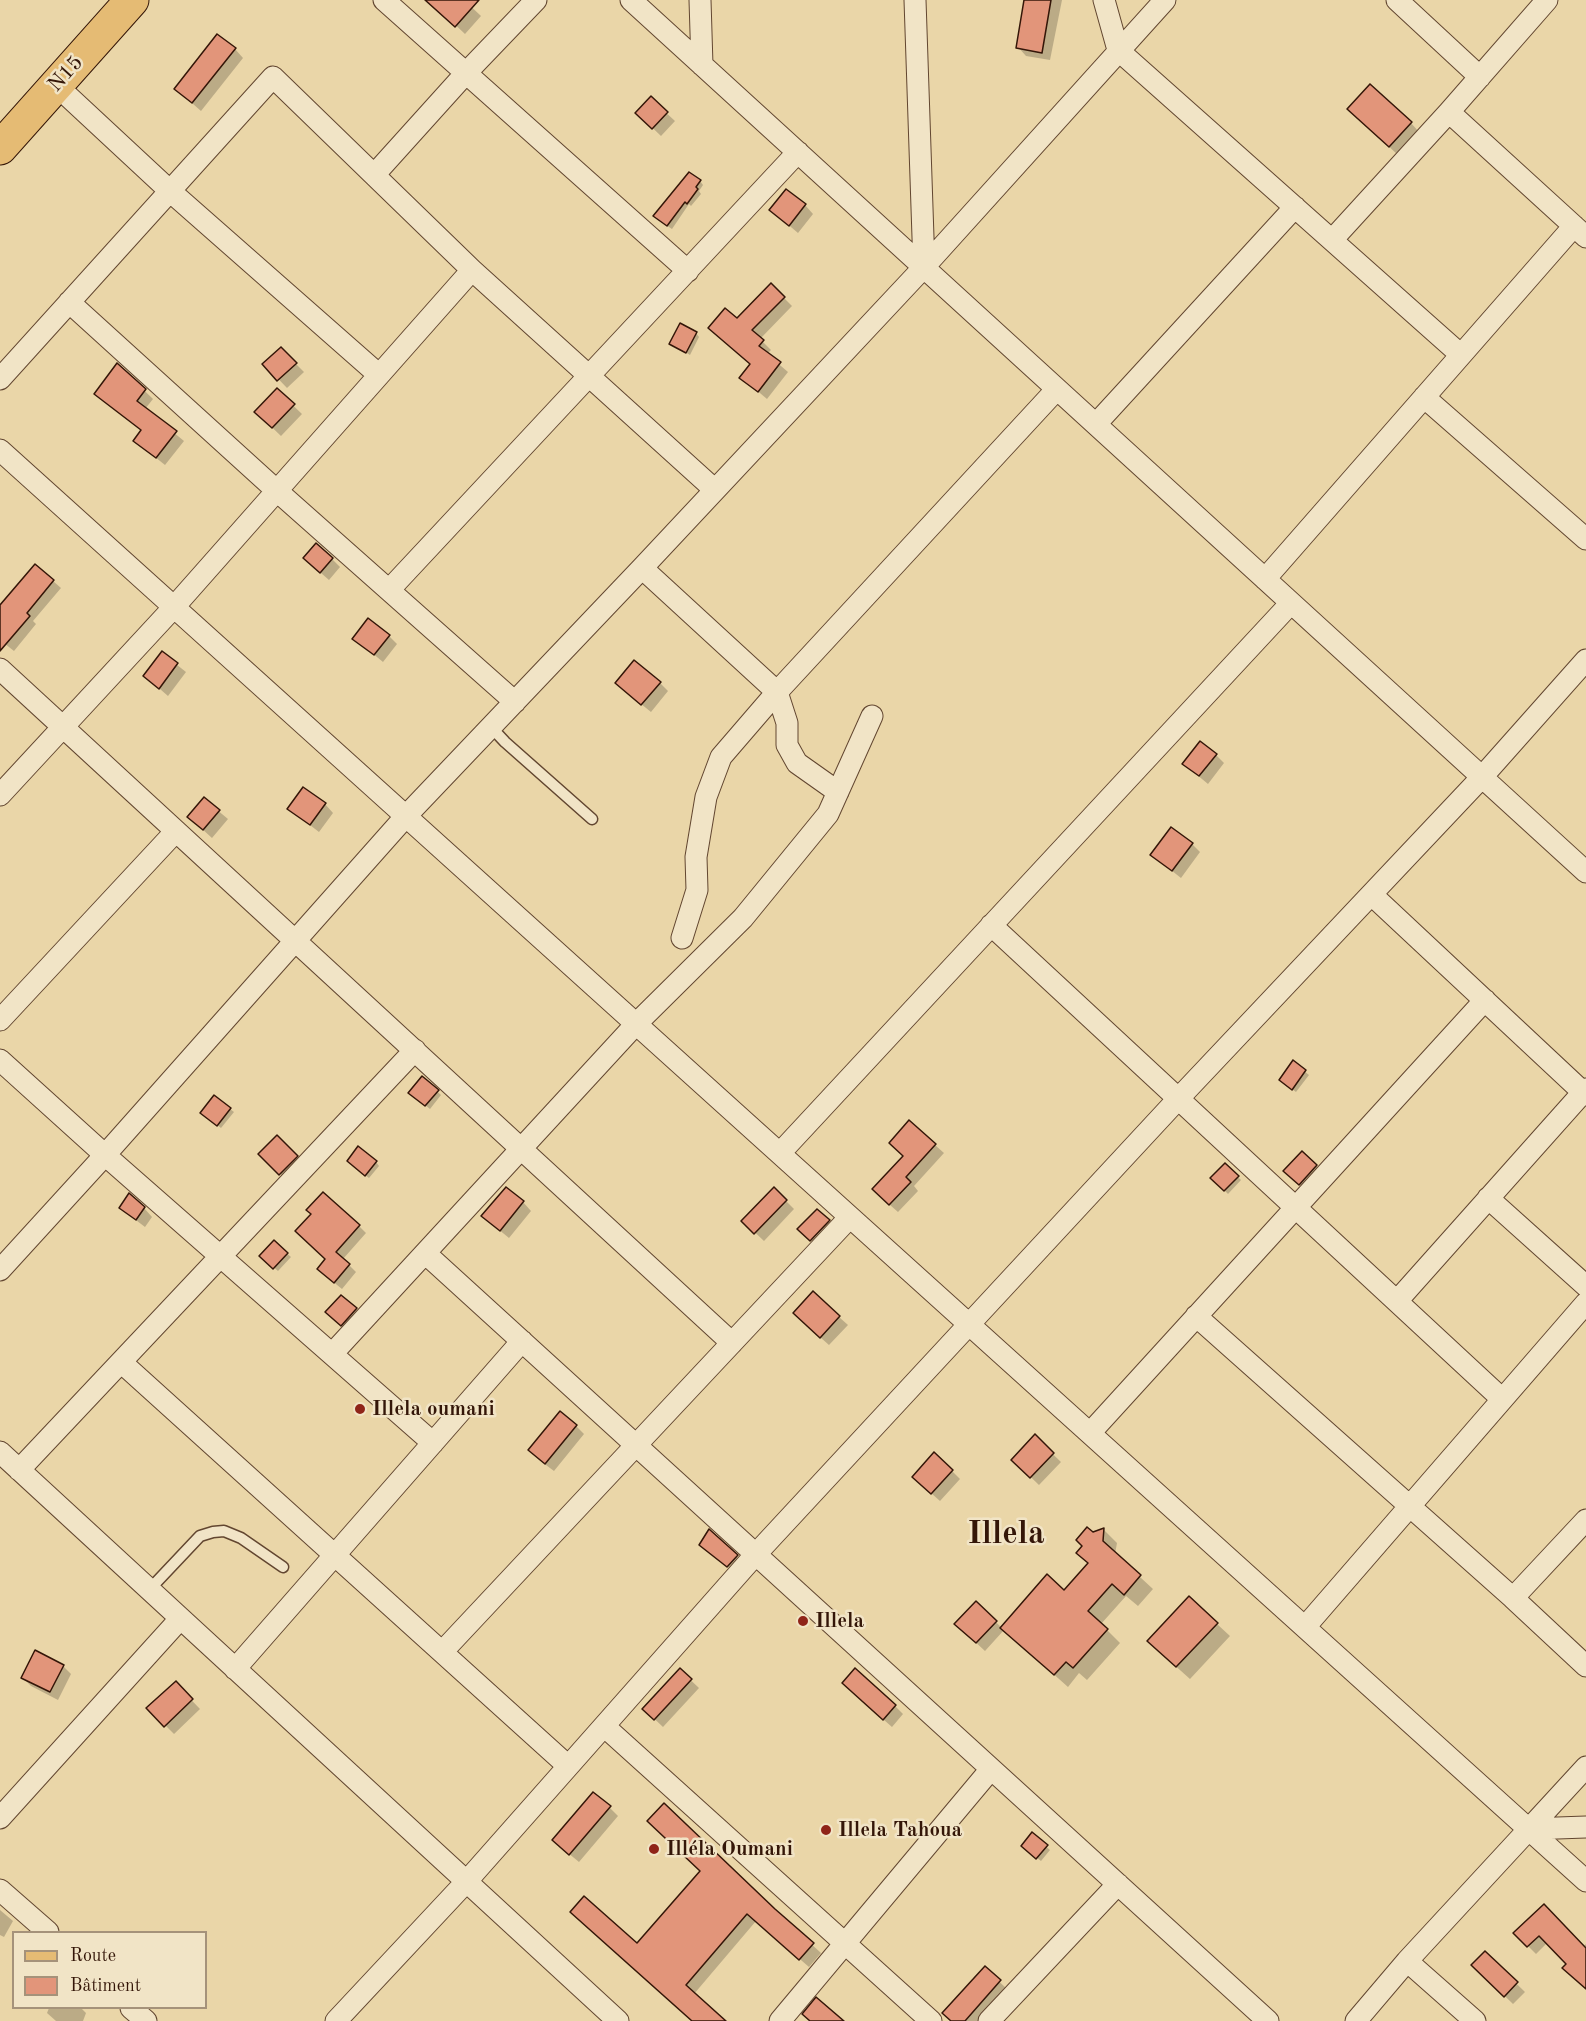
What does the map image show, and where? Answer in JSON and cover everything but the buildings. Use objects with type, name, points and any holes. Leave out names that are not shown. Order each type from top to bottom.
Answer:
[{"type":"main road","name":"N15","points":[[0,148],[132,0]]},
{"type":"street","points":[[384,0],[688,271]]},
{"type":"street","points":[[374,176],[466,73],[536,0]]},
{"type":"street","points":[[631,0],[1586,872]]},
{"type":"street","points":[[700,0],[702,65]]},
{"type":"street","points":[[915,0],[924,267]]},
{"type":"street","points":[[1104,0],[1118,50],[1461,355]]},
{"type":"street","points":[[0,1270],[406,816],[924,267],[1165,0]]},
{"type":"street","points":[[1397,0],[1480,76]]},
{"type":"street","points":[[1332,240],[1547,0]]},
{"type":"street","points":[[0,379],[273,77],[472,270],[715,490]]},
{"type":"street","points":[[56,85],[170,191],[378,375]]},
{"type":"street","points":[[1265,579],[1461,355],[1580,232],[1449,112]]},
{"type":"street","points":[[389,590],[798,152]]},
{"type":"street","points":[[1096,424],[1295,207]]},
{"type":"street","points":[[0,795],[174,606],[472,270]]},
{"type":"street","points":[[69,302],[515,702]]},
{"type":"street","points":[[682,938],[697,890],[696,857],[706,797],[721,757],[777,692],[1057,389]]},
{"type":"street","points":[[1424,397],[1586,539]]},
{"type":"street","points":[[0,450],[1586,1881]]},
{"type":"street","points":[[642,568],[777,692],[787,723],[787,745],[797,763],[838,792]]},
{"type":"street","points":[[780,1153],[1291,603]]},
{"type":"street","points":[[336,2021],[466,1882],[756,1554],[1178,1099],[1482,777],[1586,660]]},
{"type":"street","points":[[0,669],[732,1343]]},
{"type":"street","points":[[332,1354],[636,1023],[743,918],[828,814],[872,716]]},
{"type":"street","points":[[0,1020],[176,831]]},
{"type":"street","points":[[1372,895],[1585,1092],[1488,1197],[1397,1301]]},
{"type":"street","points":[[991,926],[1502,1399]]},
{"type":"street","points":[[1090,1433],[1485,1000]]},
{"type":"street","points":[[20,1470],[415,1050]]},
{"type":"street","points":[[0,1060],[433,1443]]},
{"type":"street","points":[[1488,1197],[1586,1286]]},
{"type":"street","points":[[442,1652],[850,1217]]},
{"type":"street","points":[[426,1253],[1268,2021]]},
{"type":"street","points":[[1305,1627],[1586,1303]]},
{"type":"street","points":[[1196,1316],[1586,1666]]},
{"type":"street","points":[[235,1669],[522,1341]]},
{"type":"street","points":[[121,1362],[568,1766]]},
{"type":"street","points":[[0,1452],[618,2021]]},
{"type":"street","points":[[1513,1599],[1586,1520]]},
{"type":"street","points":[[0,1818],[180,1619]]},
{"type":"street","points":[[604,1725],[931,2021]]},
{"type":"street","points":[[1356,2021],[1407,1961],[1586,1767]]},
{"type":"street","points":[[780,2021],[991,1769]]},
{"type":"street","points":[[1529,1829],[1586,1827]]},
{"type":"street","points":[[988,2021],[1118,1884]]},
{"type":"street","points":[[0,1890],[47,1931]]},
{"type":"street","points":[[1407,1961],[1475,2021]]},
{"type":"street","points":[[133,2009],[146,2021]]},
{"type":"lane","points":[[491,727],[591,819]]},
{"type":"lane","points":[[149,1590],[200,1536],[213,1532],[224,1531],[242,1538],[283,1567]]},
{"type":"place","name":"Illela oumani","points":[[360,1409]]},
{"type":"place","name":"Illela","points":[[803,1621]]},
{"type":"place","name":"Illela Tahoua","points":[[826,1830]]},
{"type":"place","name":"Illéla Oumani","points":[[654,1849]]},
{"type":"district","name":"Illela","points":[[1006,1534]]}]
